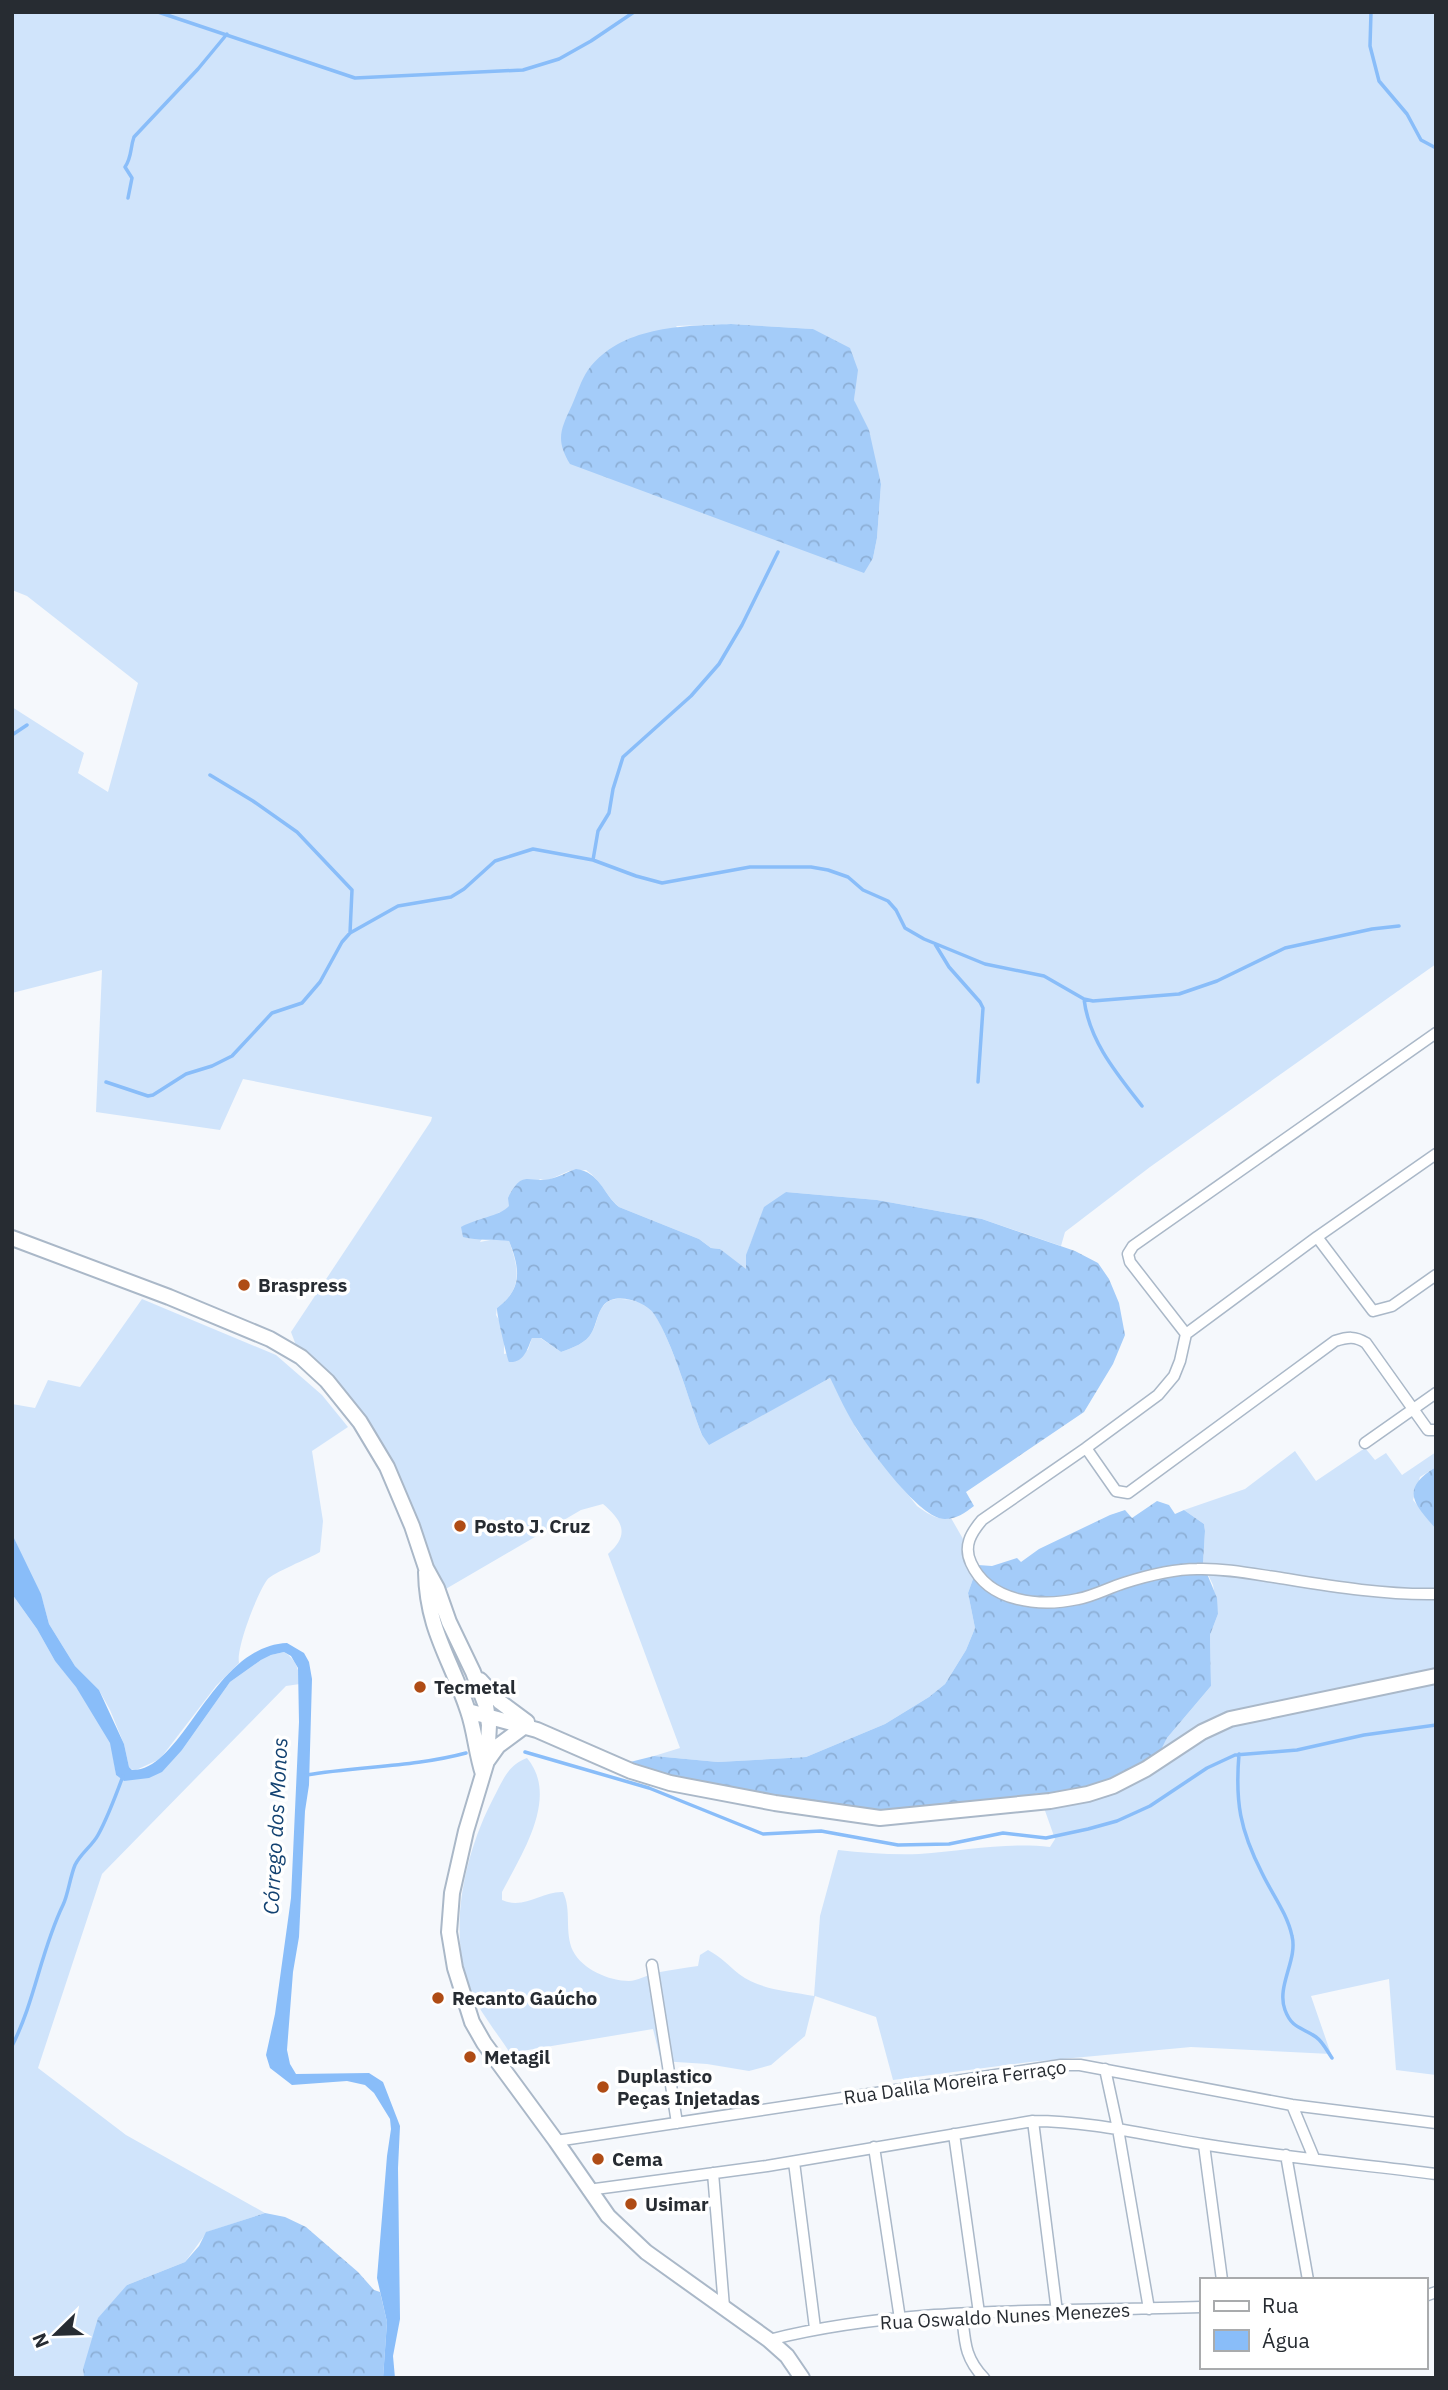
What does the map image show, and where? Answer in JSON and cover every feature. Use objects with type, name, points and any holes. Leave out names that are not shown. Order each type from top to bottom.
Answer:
[{"type":"main road","points":[[12,1238],[169,1297],[270,1339],[301,1357],[327,1381],[352,1412],[387,1467],[426,1568],[473,1672],[487,1715],[489,1737],[485,1768],[466,1831],[452,1893],[449,1932],[454,1968],[472,2022],[588,2190],[626,2236],[769,2340],[786,2356],[802,2378]]},
{"type":"main road","points":[[426,1568],[426,1595],[434,1627],[468,1711],[485,1768]]},
{"type":"main road","points":[[473,1672],[500,1702],[531,1728]]},
{"type":"main road","points":[[468,1711],[531,1728],[631,1771],[670,1783],[852,1815],[905,1818],[1088,1794],[1113,1786],[1146,1769],[1202,1732],[1230,1719],[1436,1676]]},
{"type":"main road","points":[[485,1768],[498,1746],[531,1728]]},
{"type":"street","points":[[1186,1334],[1130,1262],[1128,1254],[1133,1246],[1436,1033]]},
{"type":"street","points":[[1436,1154],[1317,1237],[1186,1334],[1174,1376],[1158,1395],[982,1520],[970,1533],[968,1546],[970,1562],[985,1584],[1003,1595],[1030,1602],[1052,1603],[1080,1599],[1124,1583],[1196,1569],[1242,1572],[1406,1595],[1436,1594]]},
{"type":"street","points":[[1317,1237],[1373,1311],[1392,1306],[1436,1275]]},
{"type":"street","points":[[1086,1448],[1116,1491],[1128,1493],[1335,1341],[1348,1337],[1357,1337],[1366,1343],[1428,1430],[1436,1430]]},
{"type":"street","points":[[1365,1443],[1436,1393]]},
{"type":"street","points":[[652,1965],[677,2123]]},
{"type":"street","name":"Rua Dalila Moreira Ferraço","points":[[556,2141],[1050,2066],[1080,2064],[1292,2105],[1436,2123]]},
{"type":"street","points":[[1105,2069],[1149,2309]]},
{"type":"street","points":[[1292,2105],[1314,2158]]},
{"type":"street","points":[[1033,2121],[1057,2312]]},
{"type":"street","points":[[588,2190],[793,2162],[1033,2121],[1056,2121],[1118,2129],[1205,2145],[1436,2174]]},
{"type":"street","points":[[954,2134],[979,2313]]},
{"type":"street","points":[[1205,2145],[1222,2278]]},
{"type":"street","points":[[874,2147],[900,2319]]},
{"type":"street","points":[[1286,2155],[1308,2278]]},
{"type":"street","points":[[793,2162],[815,2328]]},
{"type":"street","points":[[713,2174],[724,2307]]},
{"type":"street","name":"Rua Oswaldo Nunes Menezes","points":[[769,2340],[815,2328],[962,2314],[1200,2307]]},
{"type":"street","points":[[962,2314],[966,2351],[974,2368],[984,2378]]},
{"type":"shaded area","points":[[12,12],[1436,12],[1436,964],[1150,1167],[1065,1232],[1061,1246],[982,1219],[877,1200],[786,1192],[753,1237],[746,1269],[741,1268],[720,1249],[711,1248],[699,1239],[619,1207],[596,1178],[586,1170],[569,1171],[546,1181],[540,1179],[504,1211],[498,1213],[480,1242],[495,1239],[509,1241],[515,1261],[515,1286],[497,1308],[496,1315],[502,1325],[504,1354],[528,1350],[532,1338],[539,1337],[561,1352],[579,1345],[590,1336],[603,1306],[608,1302],[624,1299],[642,1303],[654,1314],[662,1328],[702,1435],[709,1444],[830,1378],[858,1432],[917,1506],[937,1518],[951,1518],[978,1565],[968,1593],[975,1628],[966,1650],[945,1684],[929,1697],[885,1724],[806,1757],[718,1762],[654,1756],[680,1748],[608,1554],[619,1541],[621,1528],[615,1516],[603,1504],[581,1510],[444,1590],[401,1484],[297,1348],[291,1332],[432,1117],[243,1079],[220,1130],[96,1112],[102,970],[12,993],[12,707],[84,753],[78,773],[108,792],[138,683],[27,596],[12,590]],"holes":[[[731,324],[813,329],[855,386],[854,400],[881,484],[873,558],[676,326]]]},
{"type":"shaded area","points":[[142,1299],[276,1355],[322,1395],[348,1427],[312,1451],[323,1521],[320,1552],[267,1580],[248,1621],[239,1663],[216,1686],[160,1759],[134,1771],[129,1767],[124,1744],[99,1690],[75,1666],[49,1624],[43,1602],[12,1534],[12,1404],[35,1408],[48,1380],[80,1387]]},
{"type":"shaded area","points":[[1365,1448],[1375,1460],[1386,1453],[1402,1475],[1436,1452],[1436,1467],[1420,1477],[1413,1500],[1436,1529],[1436,2075],[1396,2070],[1389,1979],[1311,1996],[1331,2054],[1191,2047],[1030,2062],[893,2080],[876,2017],[815,1996],[805,2036],[771,2065],[749,2071],[707,2064],[661,2061],[653,2029],[510,2053],[483,2013],[470,1989],[463,1966],[460,1941],[462,1891],[484,1819],[500,1785],[520,1761],[527,1758],[536,1773],[540,1790],[539,1808],[527,1844],[502,1892],[502,1900],[518,1903],[563,1892],[573,1951],[589,1968],[613,1979],[632,1981],[655,1973],[698,1966],[700,1955],[708,1950],[739,1974],[756,1983],[814,1996],[820,1916],[838,1850],[909,1854],[1001,1846],[1050,1847],[1055,1839],[1043,1805],[1153,1766],[1167,1738],[1211,1686],[1210,1635],[1218,1614],[1213,1585],[1203,1564],[1204,1524],[1184,1510],[1245,1489],[1295,1451],[1316,1481]]},
{"type":"shaded area","points":[[12,1594],[37,1629],[55,1661],[76,1686],[111,1743],[116,1775],[124,1781],[182,1750],[230,1682],[261,1660],[284,1652],[295,1662],[300,1679],[300,1684],[286,1686],[102,1874],[38,2068],[126,2135],[265,2213],[207,2232],[185,2262],[127,2285],[83,2369],[84,2378],[12,2378]]},
{"type":"green space","points":[[731,324],[813,329],[850,348],[858,370],[854,400],[869,430],[881,484],[877,538],[873,558],[864,573],[570,464],[565,455],[561,434],[565,421],[588,370],[602,355],[617,345],[653,331]]},
{"type":"green space","points":[[576,1169],[591,1174],[619,1207],[699,1239],[711,1248],[720,1249],[746,1269],[746,1255],[764,1207],[786,1192],[877,1200],[982,1219],[1075,1251],[1098,1263],[1109,1279],[1119,1303],[1125,1335],[1113,1364],[1084,1412],[966,1492],[974,1506],[967,1511],[949,1519],[935,1516],[910,1497],[874,1453],[854,1425],[830,1378],[709,1445],[702,1435],[661,1327],[651,1310],[635,1301],[616,1299],[607,1302],[601,1309],[590,1336],[574,1347],[561,1352],[541,1338],[532,1338],[522,1358],[509,1362],[497,1308],[515,1286],[517,1269],[513,1251],[509,1241],[463,1237],[461,1227],[494,1215],[509,1206],[508,1198],[522,1180],[550,1179]]},
{"type":"green space","points":[[1436,1467],[1436,1529],[1416,1504],[1414,1489],[1425,1475]]},
{"type":"green space","points":[[1157,1501],[1169,1505],[1175,1514],[1184,1510],[1204,1524],[1203,1564],[1217,1598],[1218,1614],[1210,1635],[1211,1686],[1167,1738],[1153,1766],[1108,1797],[1043,1805],[1039,1793],[924,1812],[855,1811],[698,1782],[626,1763],[654,1756],[718,1762],[806,1757],[885,1724],[945,1684],[966,1650],[975,1628],[968,1593],[978,1565],[992,1566],[1017,1558],[1021,1562],[1039,1549],[1110,1515],[1125,1510],[1132,1518]]},
{"type":"green space","points":[[265,2213],[285,2217],[306,2227],[358,2272],[374,2290],[380,2292],[387,2322],[383,2378],[84,2378],[83,2369],[98,2318],[127,2285],[185,2262],[199,2246],[206,2232]]},
{"type":"water","points":[[12,1534],[41,1594],[49,1624],[75,1666],[99,1690],[124,1744],[132,1770],[150,1765],[167,1751],[218,1685],[238,1664],[261,1649],[287,1643],[304,1653],[309,1662],[312,1679],[309,1785],[305,1811],[299,1937],[293,1972],[287,2050],[290,2064],[296,2074],[369,2073],[383,2082],[400,2126],[400,2319],[393,2356],[395,2378],[383,2378],[387,2322],[377,2278],[390,2119],[374,2093],[365,2085],[347,2081],[292,2085],[270,2068],[266,2055],[275,2014],[291,1898],[299,1722],[298,1668],[291,1656],[284,1652],[261,1660],[230,1682],[182,1750],[162,1772],[149,1778],[124,1781],[116,1775],[110,1743],[76,1687],[55,1661],[37,1629],[12,1594]]},
{"type":"waterway","points":[[158,12],[355,78],[523,70],[559,59],[634,12]]},
{"type":"waterway","points":[[1371,12],[1370,46],[1379,81],[1407,114],[1421,140],[1436,148]]},
{"type":"waterway","points":[[128,198],[132,178],[125,167],[134,137],[227,34]]},
{"type":"waterway","points":[[593,860],[598,831],[609,813],[623,757],[691,696],[719,664],[742,625],[778,552]]},
{"type":"waterway","points":[[12,735],[27,725]]},
{"type":"waterway","points":[[210,775],[297,832],[352,890],[350,933]]},
{"type":"waterway","points":[[106,1082],[148,1096],[153,1095],[186,1074],[232,1056],[272,1013],[302,1003],[320,982],[342,942],[350,933],[398,906],[451,897],[495,861],[533,849],[593,860],[662,883],[750,867],[811,867],[828,870],[848,877],[863,890],[888,901],[905,928],[924,939],[985,964],[1044,976],[1084,999],[1093,1001],[1179,994],[1217,981],[1285,948],[1372,929],[1399,926]]},
{"type":"waterway","points":[[935,944],[949,967],[983,1008],[978,1082]]},
{"type":"waterway","points":[[1084,999],[1098,1043],[1142,1106]]},
{"type":"waterway","points":[[525,1752],[649,1788],[763,1834],[821,1831],[898,1845],[949,1844],[1003,1833],[1046,1838],[1117,1821],[1150,1806],[1207,1768],[1235,1755],[1297,1750],[1364,1735],[1436,1725]]},
{"type":"waterway","points":[[306,1775],[427,1761],[466,1753]]},
{"type":"waterway","points":[[1239,1754],[1238,1787],[1244,1829],[1292,1936],[1292,1954],[1283,1992],[1285,2010],[1294,2024],[1318,2039],[1332,2058]]},
{"type":"waterway","points":[[12,2046],[27,2011],[75,1865],[98,1835],[123,1776]]},
{"type":"place","name":"Braspress","points":[[244,1285]]},
{"type":"place","name":"Posto J. Cruz","points":[[460,1526]]},
{"type":"place","name":"Tecmetal","points":[[420,1687]]},
{"type":"place","name":"Recanto Gaúcho","points":[[438,1998]]},
{"type":"place","name":"Metagil","points":[[470,2057]]},
{"type":"place","name":"Duplastico Peças Injetadas","points":[[603,2087]]},
{"type":"place","name":"Cema","points":[[598,2159]]},
{"type":"place","name":"Usimar","points":[[631,2204]]},
{"type":"water label","name":"Córrego dos Monos","points":[[275,1826]]}]
